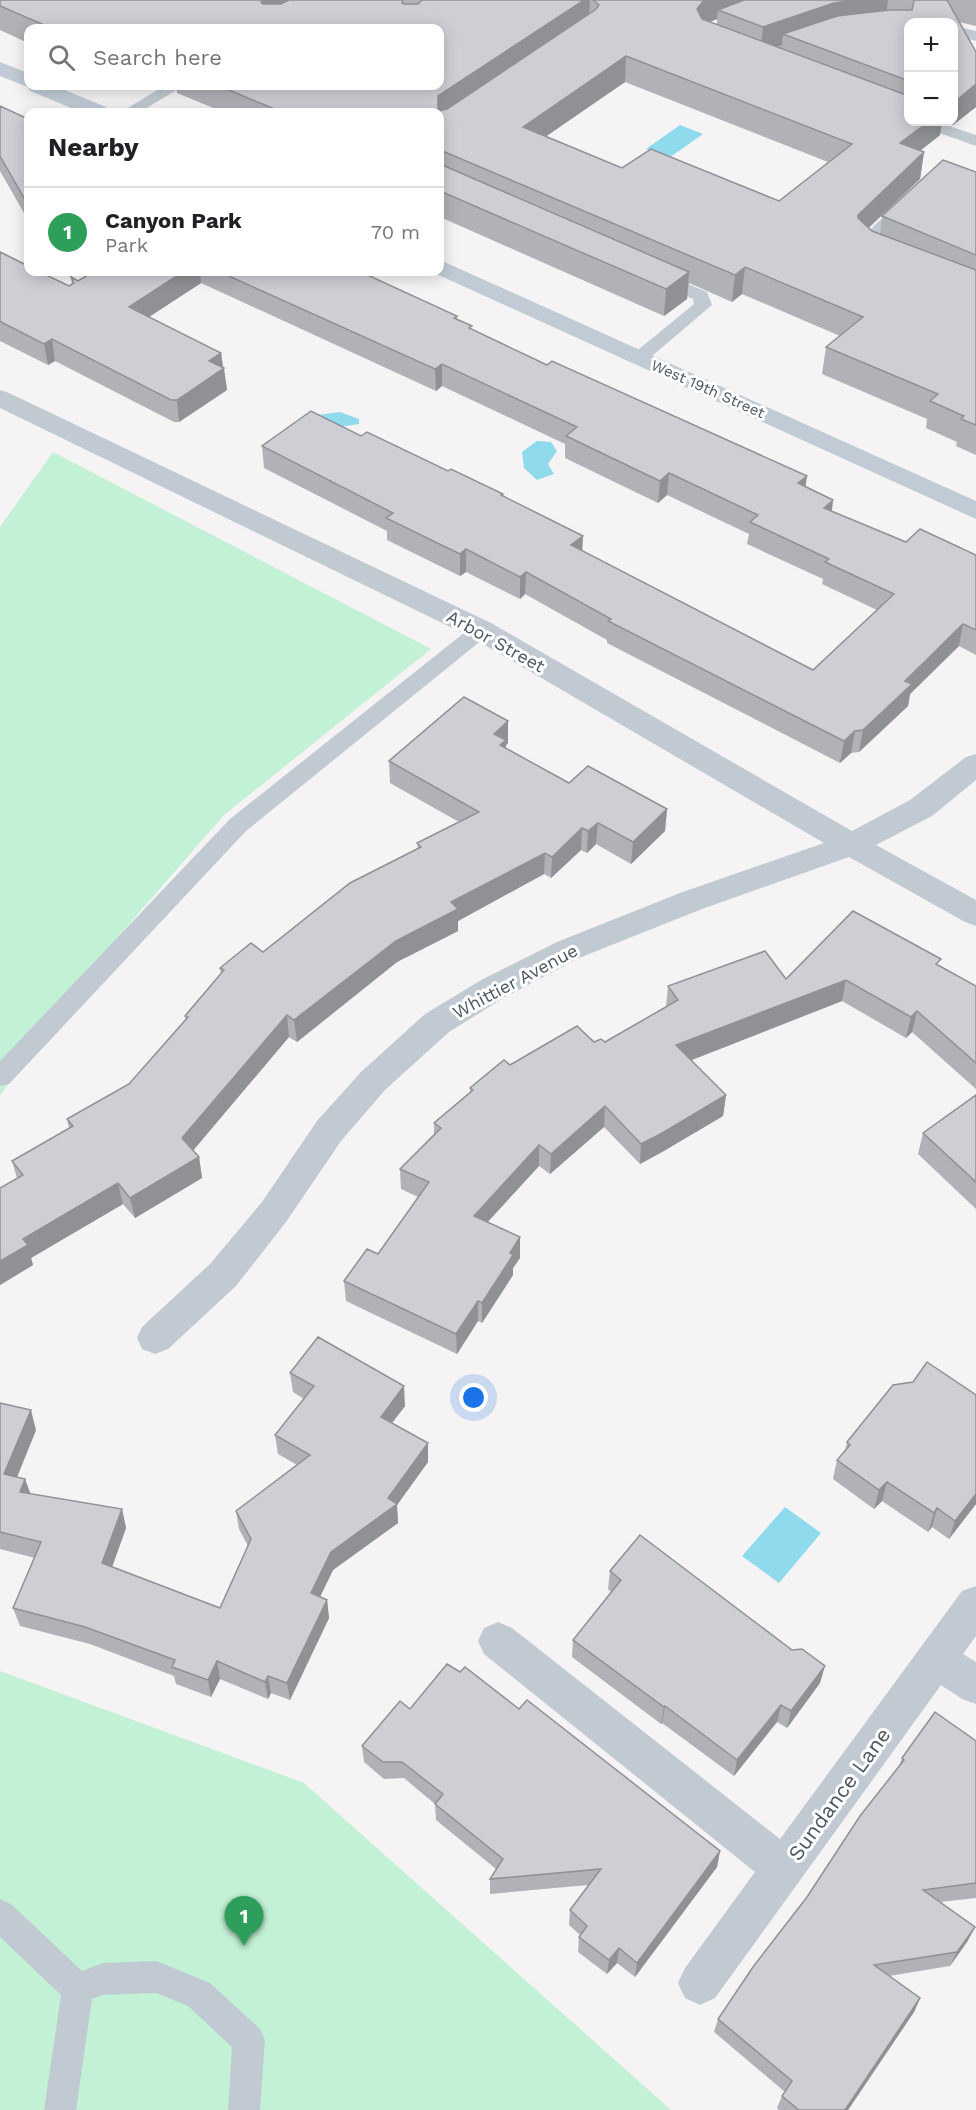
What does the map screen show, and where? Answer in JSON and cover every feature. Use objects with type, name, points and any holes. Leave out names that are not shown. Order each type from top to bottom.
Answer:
[{"type":"street","points":[[0,68],[24,79]]},
{"type":"street","points":[[47,90],[89,108]]},
{"type":"street","name":"West 19th Street","points":[[444,269],[976,511]]},
{"type":"street","name":"Arbor Street","points":[[0,398],[481,630],[851,845],[976,914]]},
{"type":"street","name":"Whittier Avenue","points":[[155,1338],[223,1275],[273,1212],[329,1131],[372,1081],[437,1023],[494,988],[568,950],[691,901],[851,845],[921,808],[976,764]]},
{"type":"street","name":"Sundance Lane","points":[[700,1983],[976,1604]]},
{"type":"street","points":[[498,1641],[784,1869]]},
{"type":"street","points":[[937,1659],[976,1685]]},
{"type":"lane","points":[[958,32],[976,36]]},
{"type":"lane","points":[[136,108],[168,90]]},
{"type":"lane","points":[[934,126],[976,141]]},
{"type":"lane","points":[[895,260],[875,252],[865,243],[916,195]]},
{"type":"lane","points":[[639,358],[703,305],[701,296],[646,272]]},
{"type":"lane","points":[[0,1077],[238,825],[481,630]]},
{"type":"lane","points":[[0,1915],[78,1989]]},
{"type":"lane","points":[[78,1989],[103,1979],[156,1977],[199,1994],[249,2040],[244,2110]]},
{"type":"lane","points":[[60,2110],[78,1989]]},
{"type":"green space","points":[[53,452],[431,649],[224,815],[68,994],[0,1096],[0,527]]},
{"type":"green space","points":[[0,1671],[304,1783],[671,2110],[0,2110]]},
{"type":"water","points":[[680,125],[703,134],[669,158],[646,149]]},
{"type":"water","points":[[340,412],[359,419],[359,424],[321,430],[318,415]]},
{"type":"water","points":[[537,441],[551,442],[557,451],[548,464],[554,474],[537,480],[524,468],[522,452]]},
{"type":"water","points":[[785,1507],[821,1533],[779,1583],[742,1556]]},
{"type":"building","points":[[0,0],[264,0],[261,2],[263,4],[281,4],[289,0],[403,0],[404,4],[418,4],[422,0],[584,0],[438,96],[438,108],[272,108],[229,90],[444,90],[444,24],[42,24],[0,6]]},
{"type":"building","points":[[593,0],[704,0],[697,9],[702,19],[904,94],[904,126],[923,126],[900,143],[924,152],[858,215],[858,218],[872,231],[976,270],[976,425],[961,419],[964,416],[930,401],[938,394],[826,347],[863,317],[745,267],[735,275],[444,152],[444,110],[595,10],[599,5]],"holes":[[[626,56],[852,144],[779,201],[651,149],[622,168],[523,127]]]},
{"type":"building","points":[[744,0],[856,0],[834,3],[763,27],[718,10]]},
{"type":"building","points":[[914,0],[947,0],[957,18],[904,18],[904,79],[783,34],[837,16],[889,10],[912,10]]},
{"type":"building","points":[[958,20],[976,52],[976,84],[958,99]]},
{"type":"building","points":[[0,106],[24,117],[24,198],[0,156]]},
{"type":"building","points":[[943,160],[976,172],[976,255],[882,216]]},
{"type":"building","points":[[444,166],[689,272],[666,289],[444,193]]},
{"type":"building","points":[[0,252],[24,264],[24,276],[48,276],[69,286],[74,283],[71,277],[78,281],[86,276],[177,276],[129,307],[221,353],[209,361],[224,368],[177,400],[171,400],[52,339],[44,344],[0,321]]},
{"type":"building","points":[[229,276],[370,276],[457,316],[454,318],[472,326],[469,328],[547,365],[552,361],[807,476],[798,483],[833,500],[824,508],[906,542],[920,529],[976,555],[976,630],[963,624],[905,681],[912,684],[863,730],[855,731],[844,741],[608,621],[611,619],[526,572],[520,577],[466,549],[460,554],[386,518],[393,513],[262,446],[311,411],[361,436],[367,432],[448,471],[451,469],[503,494],[501,495],[583,536],[571,545],[813,670],[894,594],[825,562],[829,559],[750,522],[758,515],[669,473],[660,481],[566,436],[577,427],[442,364],[435,369]]},
{"type":"building","points":[[464,697],[508,721],[494,734],[506,740],[500,745],[569,783],[588,766],[667,809],[633,842],[598,823],[588,831],[582,828],[552,857],[545,853],[451,902],[458,909],[396,941],[294,1020],[287,1015],[182,1138],[199,1157],[130,1198],[118,1183],[23,1239],[28,1245],[0,1261],[0,1188],[23,1175],[12,1161],[73,1126],[67,1119],[129,1084],[188,1017],[185,1016],[224,970],[220,968],[251,943],[263,952],[350,883],[421,847],[417,843],[479,812],[389,761]]},
{"type":"building","points":[[853,911],[941,959],[936,964],[976,986],[976,1063],[917,1011],[911,1017],[846,980],[676,1045],[726,1095],[664,1132],[641,1144],[605,1106],[551,1154],[539,1145],[474,1216],[520,1237],[510,1253],[513,1255],[482,1303],[478,1301],[456,1334],[344,1281],[367,1249],[378,1254],[429,1182],[400,1169],[441,1128],[434,1123],[473,1090],[470,1088],[504,1060],[510,1065],[577,1026],[594,1042],[601,1039],[605,1042],[678,1000],[668,986],[765,951],[786,979]]},
{"type":"building","points":[[976,1095],[976,1182],[923,1133]]},
{"type":"building","points":[[318,1337],[404,1386],[381,1417],[428,1443],[388,1498],[397,1504],[331,1552],[311,1593],[327,1600],[287,1683],[268,1676],[265,1682],[217,1661],[208,1680],[172,1667],[175,1660],[85,1627],[13,1608],[41,1542],[0,1532],[0,1403],[31,1410],[4,1474],[25,1479],[20,1492],[122,1509],[102,1563],[220,1608],[251,1539],[236,1511],[310,1455],[275,1435],[314,1386],[290,1373]]},
{"type":"building","points":[[927,1362],[976,1395],[976,1494],[955,1521],[937,1508],[934,1513],[887,1482],[879,1490],[837,1460],[850,1445],[847,1442],[893,1385],[913,1382]]},
{"type":"building","points":[[640,1535],[792,1650],[802,1649],[825,1666],[791,1711],[781,1705],[737,1760],[573,1640],[621,1580],[610,1571]]},
{"type":"building","points":[[447,1664],[460,1672],[465,1667],[519,1709],[527,1700],[720,1851],[637,1963],[619,1948],[609,1960],[579,1937],[587,1926],[570,1910],[601,1869],[490,1879],[503,1859],[435,1804],[443,1794],[402,1762],[383,1762],[362,1746],[400,1701],[410,1709]]},
{"type":"building","points":[[935,1712],[976,1741],[976,1883],[923,1890],[975,1927],[957,1952],[874,1965],[920,1998],[845,2110],[799,2110],[782,2096],[792,2081],[718,2019],[753,1967],[807,1897],[860,1816],[904,1760],[902,1758]]},
{"type":"place","name":"Canyon Park","points":[[244,1946]]}]
